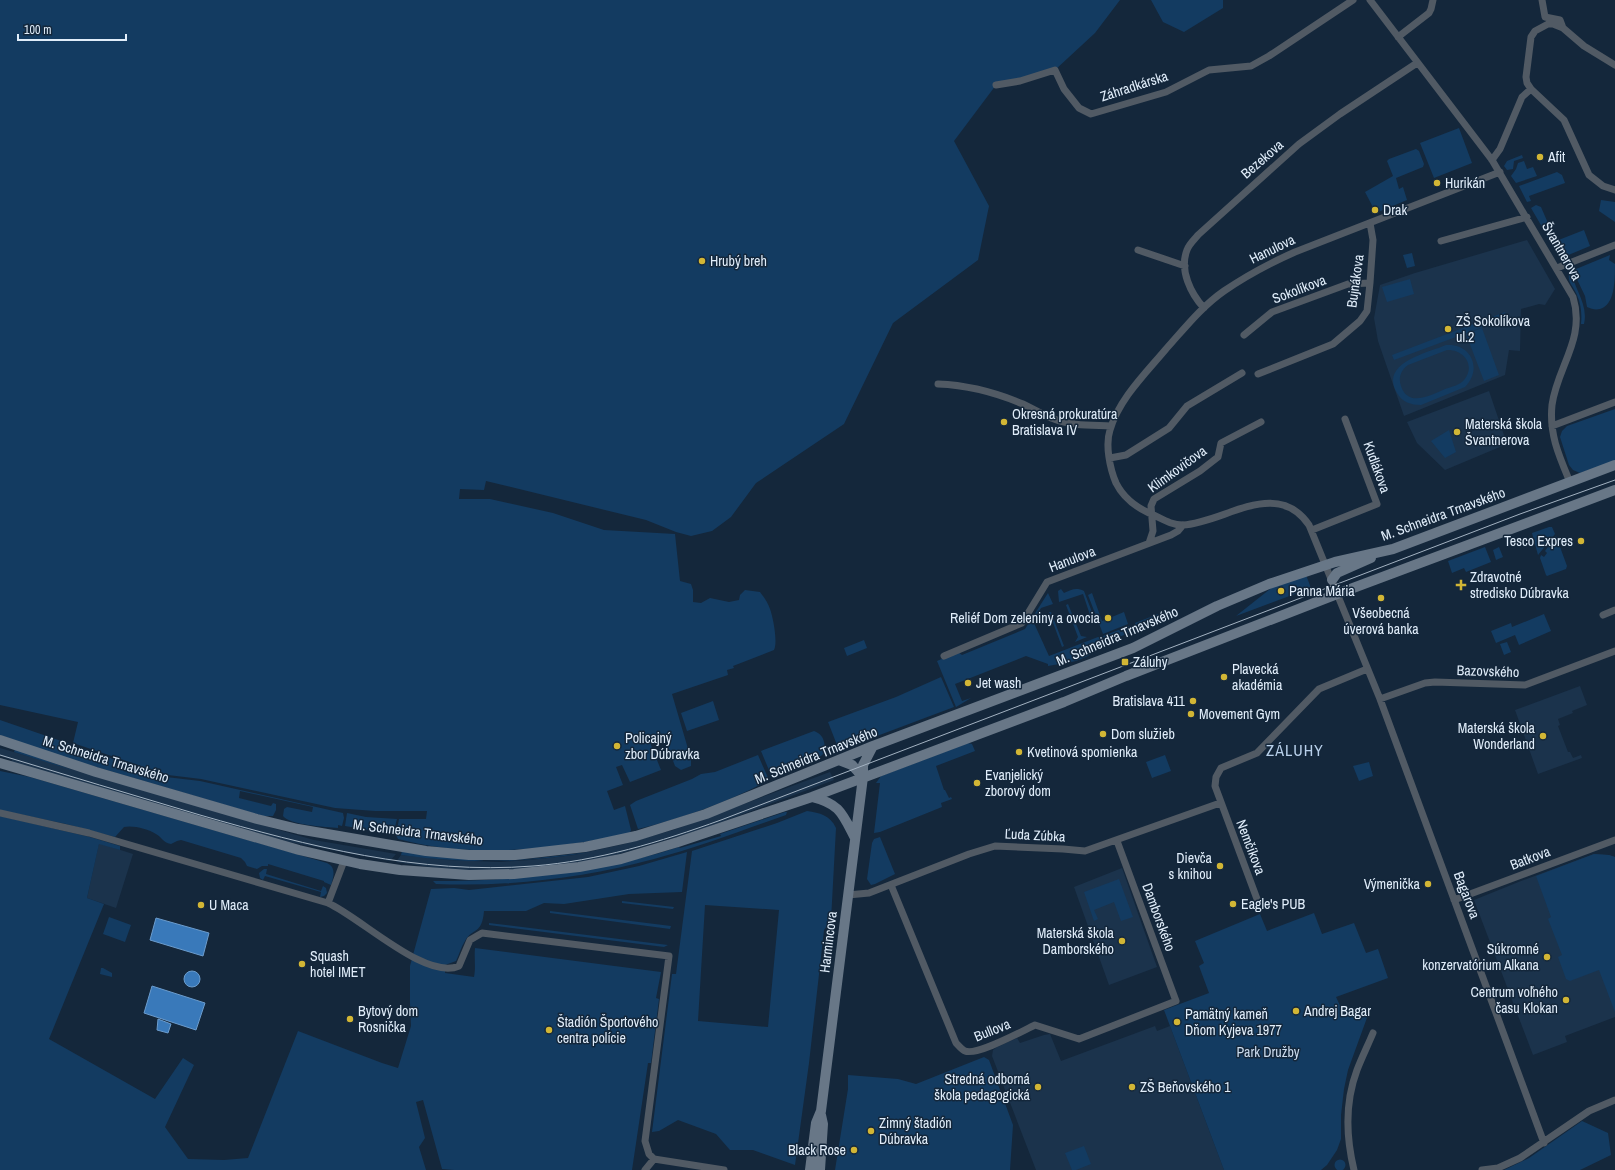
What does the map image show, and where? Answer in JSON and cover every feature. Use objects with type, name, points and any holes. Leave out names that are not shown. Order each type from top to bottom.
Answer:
[{"type":"main road","name":"M. Schneidra Trnavského","points":[[0,740],[96,772],[276,824],[419,850],[469,855],[503,856],[538,854],[585,847],[636,836],[675,825],[732,804],[873,746],[1133,648],[1217,606],[1269,584],[1326,565],[1393,549],[1615,465]]},
{"type":"main road","points":[[0,763],[263,840],[344,861],[400,870],[492,875],[560,870],[608,862],[678,842],[812,797],[1064,702],[1126,676],[1337,594],[1615,490]]},
{"type":"main road","points":[[1332,580],[1337,573],[1393,549]]},
{"type":"main road","name":"Harmincova","points":[[810,1170],[816,1124],[821,1111],[863,777],[863,766],[873,746]]},
{"type":"main road","points":[[839,760],[852,765],[863,777]]},
{"type":"main road","points":[[812,797],[827,801],[835,806],[844,816],[855,838]]},
{"type":"main road","name":"Harmincova","points":[[820,1170],[823,1124],[821,1111]]},
{"type":"street","name":"Záhradkárska","points":[[996,84],[1020,81],[1055,70],[1064,89],[1079,108],[1091,114],[1166,92],[1209,70],[1251,66],[1269,56],[1353,0]]},
{"type":"street","name":"Švantnerova","points":[[1370,0],[1492,160],[1573,296],[1576,306],[1577,322],[1575,335],[1554,399],[1552,426],[1555,447],[1570,482]]},
{"type":"street","points":[[1398,38],[1429,13],[1433,0]]},
{"type":"street","points":[[1542,0],[1545,16],[1560,20],[1560,26]]},
{"type":"street","points":[[1615,65],[1584,46],[1560,26],[1548,24],[1541,26],[1535,31],[1531,38],[1526,77],[1530,89],[1564,120],[1589,175],[1603,186],[1615,190]]},
{"type":"street","name":"Bezekova","points":[[1204,308],[1190,287],[1185,266],[1188,249],[1198,235],[1289,152],[1324,125],[1417,63]]},
{"type":"street","points":[[1492,160],[1500,149],[1522,97],[1530,89]]},
{"type":"street","name":"Hanulova","points":[[1332,580],[1312,530],[1305,519],[1294,511],[1280,505],[1265,503],[1247,506],[1218,517],[1183,525],[1165,521],[1136,506],[1123,494],[1117,484],[1110,458],[1108,438],[1111,426],[1121,407],[1149,369],[1182,330],[1223,292],[1265,266],[1295,252],[1500,172]]},
{"type":"street","points":[[1441,241],[1527,217]]},
{"type":"street","name":"Bujnákova","points":[[1258,374],[1333,344],[1360,321],[1367,311],[1370,283],[1373,240],[1370,223]]},
{"type":"street","points":[[1557,268],[1615,245]]},
{"type":"street","points":[[1138,250],[1185,266]]},
{"type":"street","name":"Sokolíkova","points":[[1244,335],[1272,312],[1348,284],[1370,283]]},
{"type":"street","points":[[1110,458],[1126,455],[1169,428],[1187,406],[1242,373]]},
{"type":"street","points":[[938,384],[968,387],[1006,398],[1054,419],[1066,422],[1111,426]]},
{"type":"street","points":[[1552,426],[1615,402]]},
{"type":"street","name":"Kudlákova","points":[[1312,530],[1377,504],[1345,419]]},
{"type":"street","name":"Klimkovičova","points":[[1152,514],[1151,506],[1154,499],[1200,471],[1218,456],[1221,443],[1261,422]]},
{"type":"street","points":[[1149,543],[1154,531],[1152,514]]},
{"type":"street","name":"Hanulova","points":[[944,656],[1022,623],[1047,582],[1171,535],[1178,531],[1183,525]]},
{"type":"street","name":"Bagarova","points":[[1332,580],[1380,699],[1544,1142]]},
{"type":"street","points":[[1603,615],[1615,610]]},
{"type":"street","name":"Bazovského","points":[[1380,699],[1430,682],[1525,685],[1615,651]]},
{"type":"street","name":"Nemčíkova","points":[[1257,899],[1220,803],[1215,786],[1216,777],[1220,768],[1257,753],[1319,690],[1367,669]]},
{"type":"street","name":"Ľuda Zúbka","points":[[848,895],[868,893],[969,854],[995,846],[1085,851],[1117,841],[1220,803]]},
{"type":"street","points":[[0,813],[89,833],[328,903],[344,911],[411,957],[430,965],[452,968],[459,966],[470,940],[482,933],[669,956],[645,1141],[654,1160],[724,1170]]},
{"type":"street","name":"Batkova","points":[[1454,900],[1615,840]]},
{"type":"street","name":"Damborského","points":[[1117,841],[1176,1001]]},
{"type":"street","points":[[328,903],[344,861]]},
{"type":"street","name":"Bullova","points":[[891,885],[956,1043],[965,1051],[975,1051],[986,1048],[1035,1025],[1064,1036],[1079,1039],[1176,1001]]},
{"type":"street","points":[[1354,1170],[1348,1140],[1348,1116],[1351,1092],[1357,1070],[1373,1033]]},
{"type":"street","points":[[1482,1170],[1511,1163],[1589,1111],[1615,1100]]},
{"type":"street","points":[[645,1170],[654,1160]]},
{"type":"shaded area","name":"ZŠ Sokolíkova ul.2","points":[[1527,240],[1555,289],[1545,305],[1539,304],[1521,309],[1520,351],[1509,350],[1505,375],[1404,416],[1378,341],[1374,318],[1380,285],[1415,273]]},
{"type":"shaded area","name":"Materská škola Švantnerova","points":[[1489,391],[1507,444],[1445,470],[1417,443],[1407,422]]},
{"type":"shaded area","name":"Materská škola Wonderland","points":[[1580,686],[1587,705],[1558,719],[1560,725],[1558,726],[1568,752],[1570,752],[1573,758],[1581,755],[1582,758],[1538,774],[1515,710]]},
{"type":"shaded area","points":[[0,748],[314,840],[396,854],[390,861],[289,842],[11,762],[12,760],[0,756]]},
{"type":"shaded area","points":[[830,772],[834,780],[703,829],[605,858],[542,868],[480,871],[443,869],[396,862],[401,855],[447,860],[500,862],[574,855],[624,844],[673,830]]},
{"type":"shaded area","points":[[99,843],[133,854],[116,908],[87,898]]},
{"type":"shaded area","points":[[1594,854],[1615,857],[1615,1017],[1565,1036],[1567,1042],[1533,1055],[1474,900]]},
{"type":"shaded area","points":[[1122,868],[1157,967],[1109,985],[1074,887]]},
{"type":"shaded area","points":[[156,918],[209,933],[203,956],[150,940]]},
{"type":"shaded area","points":[[189,971],[195,971],[200,976],[198,985],[195,987],[189,987],[184,982],[184,976]]},
{"type":"shaded area","points":[[152,986],[205,1003],[196,1030],[144,1013]]},
{"type":"shaded area","points":[[158,1019],[171,1024],[168,1033],[157,1030]]},
{"type":"shaded area","name":"ZŠ Beňovského 1","points":[[1155,1026],[1157,1031],[1170,1026],[1224,1170],[1036,1170],[992,1056],[993,1050],[1017,1038],[1020,1043],[1050,1034],[1061,1061]]},
{"type":"green space","points":[[0,0],[1120,0],[1095,33],[1055,70],[996,85],[954,141],[989,206],[978,260],[893,323],[844,424],[756,483],[731,517],[712,531],[691,536],[676,532],[646,520],[486,481],[484,490],[460,489],[459,499],[490,499],[553,513],[604,530],[675,534],[680,581],[691,584],[693,590],[693,602],[701,603],[710,598],[729,602],[739,600],[740,595],[745,590],[760,592],[770,609],[774,623],[775,636],[774,650],[733,666],[734,668],[727,670],[728,675],[672,694],[691,759],[691,766],[681,770],[675,766],[663,734],[649,740],[661,770],[630,782],[622,765],[616,767],[623,785],[607,791],[614,810],[625,806],[631,830],[630,833],[543,848],[485,850],[455,849],[398,839],[396,835],[399,819],[426,819],[427,811],[375,811],[335,808],[201,779],[168,775],[73,743],[78,722],[0,705]]},
{"type":"green space","points":[[1151,0],[1223,0],[1223,8],[1184,32],[1163,22]]},
{"type":"green space","points":[[1459,128],[1472,163],[1434,178],[1420,143]]},
{"type":"green space","points":[[1416,149],[1419,151],[1424,164],[1423,167],[1396,178],[1399,189],[1403,187],[1407,200],[1376,213],[1365,192],[1393,176],[1387,161],[1389,159]]},
{"type":"green space","points":[[1522,155],[1523,158],[1514,161],[1513,169],[1507,170],[1504,166],[1507,161]]},
{"type":"green space","points":[[1524,161],[1527,169],[1533,167],[1537,176],[1516,183],[1511,176],[1518,163]]},
{"type":"green space","points":[[1557,172],[1562,175],[1565,183],[1529,196],[1531,201],[1527,202],[1519,186]]},
{"type":"green space","points":[[1601,200],[1615,202],[1615,222],[1599,211]]},
{"type":"green space","points":[[1536,205],[1541,207],[1551,230],[1545,232],[1531,208]]},
{"type":"green space","points":[[1584,230],[1590,246],[1566,256],[1556,252],[1546,235],[1552,233],[1556,241]]},
{"type":"green space","points":[[1412,253],[1415,266],[1407,268],[1403,255]]},
{"type":"green space","points":[[1610,255],[1609,260],[1615,264],[1613,291],[1609,303],[1600,309],[1587,307],[1585,296],[1574,273],[1576,269]]},
{"type":"green space","points":[[1571,268],[1574,282],[1584,309],[1584,324],[1581,324],[1579,302],[1569,279],[1569,272]]},
{"type":"green space","points":[[1410,279],[1414,294],[1387,302],[1382,287]]},
{"type":"green space","points":[[1505,312],[1507,318],[1394,360],[1392,355]]},
{"type":"green space","points":[[1482,328],[1499,375],[1484,381],[1466,334]]},
{"type":"green space","points":[[1446,345],[1455,345],[1462,348],[1472,358],[1473,373],[1465,387],[1421,405],[1410,404],[1404,401],[1397,393],[1393,383],[1394,374],[1408,361]],"holes":[[[1447,350],[1453,350],[1463,355],[1468,364],[1469,369],[1462,382],[1455,386],[1420,398],[1409,397],[1404,393],[1400,380],[1402,372],[1408,365]]]},
{"type":"green space","points":[[1615,409],[1615,461],[1580,473],[1573,470],[1569,465],[1560,437],[1562,431],[1567,426]]},
{"type":"green space","points":[[1449,430],[1456,452],[1445,458],[1431,441]]},
{"type":"green space","points":[[1552,527],[1555,534],[1538,555],[1532,533]]},
{"type":"green space","points":[[1556,536],[1567,566],[1566,569],[1547,576],[1540,558],[1541,555],[1544,557],[1547,553],[1545,551]]},
{"type":"green space","points":[[1485,547],[1491,562],[1466,572],[1464,568],[1452,573],[1448,561]]},
{"type":"green space","points":[[1499,547],[1503,557],[1496,560],[1493,550]]},
{"type":"green space","points":[[1306,575],[1311,588],[1236,616],[1274,586]]},
{"type":"green space","points":[[1061,589],[1064,593],[1076,589],[1084,591],[1095,620],[1092,621],[1083,594],[1059,602],[1058,591]]},
{"type":"green space","points":[[1048,593],[1053,604],[1041,608],[1033,621],[1049,656],[1098,637],[1102,637],[1104,643],[1088,656],[1076,661],[1048,666],[1048,664],[1026,656],[955,684],[962,701],[971,698],[956,707],[937,661],[958,652],[962,655],[1025,629]]},
{"type":"green space","points":[[1092,593],[1102,621],[1124,612],[1128,624],[1103,634],[1088,595]]},
{"type":"green space","points":[[1068,604],[1081,636],[1087,637],[1075,642],[1078,637],[1066,605]]},
{"type":"green space","points":[[1049,612],[1051,612],[1064,646],[1062,647]]},
{"type":"green space","points":[[1158,614],[1159,617],[1157,622],[1138,630],[1135,623]]},
{"type":"green space","points":[[1544,614],[1551,631],[1519,645],[1515,635],[1496,643],[1491,631],[1511,623],[1512,627]]},
{"type":"green space","points":[[1129,626],[1131,632],[1112,640],[1106,641],[1103,636]]},
{"type":"green space","points":[[864,640],[867,648],[847,656],[844,648]]},
{"type":"green space","points":[[1507,642],[1511,652],[1504,655],[1500,644]]},
{"type":"green space","points":[[941,677],[954,707],[853,745],[843,748],[837,745],[828,722],[896,697]]},
{"type":"green space","points":[[713,701],[719,720],[687,731],[681,713]]},
{"type":"green space","points":[[0,720],[166,777],[200,781],[343,813],[344,818],[342,826],[338,825],[338,828],[308,825],[292,822],[283,816],[284,809],[287,807],[312,812],[313,807],[240,791],[239,798],[271,806],[273,803],[276,804],[276,810],[273,816],[263,816],[69,759],[0,735]]},
{"type":"green space","points":[[814,731],[823,738],[825,748],[823,754],[820,757],[771,775],[761,751]]},
{"type":"green space","points":[[968,743],[972,744],[975,751],[936,766],[944,790],[949,798],[951,797],[952,799],[941,803],[942,807],[880,832],[874,833],[880,783],[876,783],[881,776]]},
{"type":"green space","points":[[15,749],[72,770],[14,752]]},
{"type":"green space","points":[[758,755],[769,780],[705,809],[638,829],[630,805],[636,801],[701,774],[715,772]]},
{"type":"green space","points":[[1165,755],[1171,771],[1152,778],[1146,762]]},
{"type":"green space","points":[[1369,762],[1373,776],[1359,781],[1353,766]]},
{"type":"green space","points":[[0,771],[30,777],[327,863],[333,869],[331,885],[324,881],[268,864],[268,866],[262,866],[257,869],[247,866],[241,858],[181,840],[171,844],[164,841],[156,834],[140,828],[124,827],[115,837],[66,824],[0,810]]},
{"type":"green space","points":[[807,811],[828,817],[836,828],[831,920],[824,930],[809,1063],[795,1165],[753,1150],[730,1150],[716,1134],[678,1120],[659,1131],[652,1132],[672,974],[676,974],[692,851],[777,823]],"holes":[[[705,905],[779,910],[768,1027],[698,1021]]]},
{"type":"green space","points":[[787,812],[786,815],[721,838],[628,866],[546,880],[463,885],[436,884],[433,881],[464,881],[558,874],[619,863],[721,836],[720,834]]},
{"type":"green space","points":[[347,813],[366,817],[397,819],[393,834],[345,826]]},
{"type":"green space","points":[[0,816],[90,837],[120,846],[120,850],[99,844],[87,898],[104,904],[49,1039],[155,1099],[183,1058],[194,1065],[165,1127],[188,1159],[224,1160],[248,1158],[298,1031],[398,1068],[411,1026],[410,966],[431,889],[454,888],[469,890],[588,877],[639,866],[687,852],[682,892],[629,894],[564,904],[544,903],[526,911],[484,911],[481,924],[465,941],[456,961],[445,965],[445,973],[474,977],[475,948],[661,972],[656,998],[659,999],[651,1063],[648,1063],[632,1170],[442,1169],[423,1100],[416,1102],[425,1138],[419,1147],[426,1170],[0,1170]]},
{"type":"green space","points":[[880,837],[895,874],[871,885],[867,879],[872,843],[874,839]]},
{"type":"green space","points":[[402,851],[485,861],[425,858],[401,855]]},
{"type":"green space","points":[[591,852],[567,856],[520,860],[486,861],[530,859]]},
{"type":"green space","points":[[1594,854],[1615,857],[1615,1012],[1599,970],[1570,981],[1566,979],[1558,957],[1562,955],[1548,919],[1551,917],[1536,876]]},
{"type":"green space","points":[[264,869],[267,869],[266,874],[321,891],[323,886],[326,888],[327,893],[320,897],[321,892],[265,876],[263,880],[260,878],[259,873]]},
{"type":"green space","points":[[1119,879],[1133,917],[1121,921],[1114,902],[1094,910],[1098,919],[1094,921],[1084,892]]},
{"type":"green space","points":[[622,901],[674,907],[673,909],[622,903]]},
{"type":"green space","points":[[550,911],[671,926],[670,929],[550,913]]},
{"type":"green space","name":"Park Družby","points":[[1314,913],[1322,934],[1354,923],[1366,953],[1378,949],[1388,978],[1336,997],[1342,1010],[1368,1015],[1348,1070],[1341,1115],[1341,1139],[1337,1150],[1327,1165],[1321,1170],[1224,1170],[1164,1010],[1209,993],[1199,966],[1204,963],[1195,941],[1260,914],[1267,931]]},
{"type":"green space","points":[[109,917],[131,925],[125,942],[103,934]]},
{"type":"green space","points":[[489,923],[668,945],[664,947],[489,925]]},
{"type":"green space","points":[[101,968],[112,973],[112,977],[100,974]]},
{"type":"green space","points":[[984,1057],[989,1060],[1013,1125],[1010,1170],[835,1170],[848,1089],[848,1075],[898,1079],[916,1084]]},
{"type":"green space","points":[[1582,1121],[1608,1133],[1611,1155],[1580,1170],[1504,1170],[1529,1158]]},
{"type":"green space","points":[[1084,1146],[1091,1164],[1076,1170],[1072,1170],[1065,1153]]},
{"type":"green space","points":[[1338,1160],[1342,1160],[1344,1161],[1344,1169],[1338,1170],[1335,1167],[1335,1163]]},
{"type":"tram line","points":[[0,755],[200,815],[282,837],[365,856],[406,862],[491,868],[533,866],[581,860],[652,843],[721,820],[1520,514],[1615,480]]},
{"type":"place","name":"Afit","points":[[1540,157]]},
{"type":"place","name":"Hurikán","points":[[1437,183]]},
{"type":"place","name":"Drak","points":[[1375,210]]},
{"type":"place","name":"Hrubý breh","points":[[702,261]]},
{"type":"place","name":"ZŠ Sokolíkova ul.2","points":[[1448,329]]},
{"type":"place","name":"Okresná prokuratúra Bratislava IV","points":[[1004,422]]},
{"type":"place","name":"Materská škola Švantnerova","points":[[1457,432]]},
{"type":"place","name":"Tesco Expres","points":[[1581,541]]},
{"type":"place","name":"Zdravotné stredisko Dúbravka","points":[[1461,585]]},
{"type":"place","name":"Panna Mária","points":[[1281,591]]},
{"type":"place","name":"Všeobecná úverová banka","points":[[1381,598]]},
{"type":"place","name":"Reliéf Dom zeleniny a ovocia","points":[[1108,618]]},
{"type":"place","name":"Záluhy","points":[[1125,662]]},
{"type":"place","name":"Plavecká akadémia","points":[[1224,677]]},
{"type":"place","name":"Jet wash","points":[[968,683]]},
{"type":"place","name":"Bratislava 411","points":[[1193,701]]},
{"type":"place","name":"Movement Gym","points":[[1191,714]]},
{"type":"place","name":"Dom služieb","points":[[1103,734]]},
{"type":"place","name":"Materská škola Wonderland","points":[[1543,736]]},
{"type":"place","name":"Policajný zbor Dúbravka","points":[[617,746]]},
{"type":"place","name":"Kvetinová spomienka","points":[[1019,752]]},
{"type":"place","name":"Evanjelický zborový dom","points":[[977,783]]},
{"type":"place","name":"Dievča s knihou","points":[[1220,866]]},
{"type":"place","name":"Výmenička","points":[[1428,884]]},
{"type":"place","name":"Eagle's PUB","points":[[1233,904]]},
{"type":"place","name":"U Maca","points":[[201,905]]},
{"type":"place","name":"Materská škola Damborského","points":[[1122,941]]},
{"type":"place","name":"Súkromné konzervatórium Alkana","points":[[1547,957]]},
{"type":"place","name":"Squash hotel IMET","points":[[302,964]]},
{"type":"place","name":"Centrum voľného času Klokan","points":[[1566,1000]]},
{"type":"place","name":"Andrej Bagar","points":[[1296,1011]]},
{"type":"place","name":"Bytový dom Rosnička","points":[[350,1019]]},
{"type":"place","name":"Pamätný kameň Dňom Kyjeva 1977","points":[[1177,1022]]},
{"type":"place","name":"Štadión Športového centra polície","points":[[549,1030]]},
{"type":"place","name":"Stredná odborná škola pedagogická","points":[[1038,1087]]},
{"type":"place","name":"ZŠ Beňovského 1","points":[[1132,1087]]},
{"type":"place","name":"Zimný štadión Dúbravka","points":[[871,1131]]},
{"type":"place","name":"Black Rose","points":[[854,1150]]},
{"type":"district","name":"ZÁLUHY","points":[[1295,750]]}]
